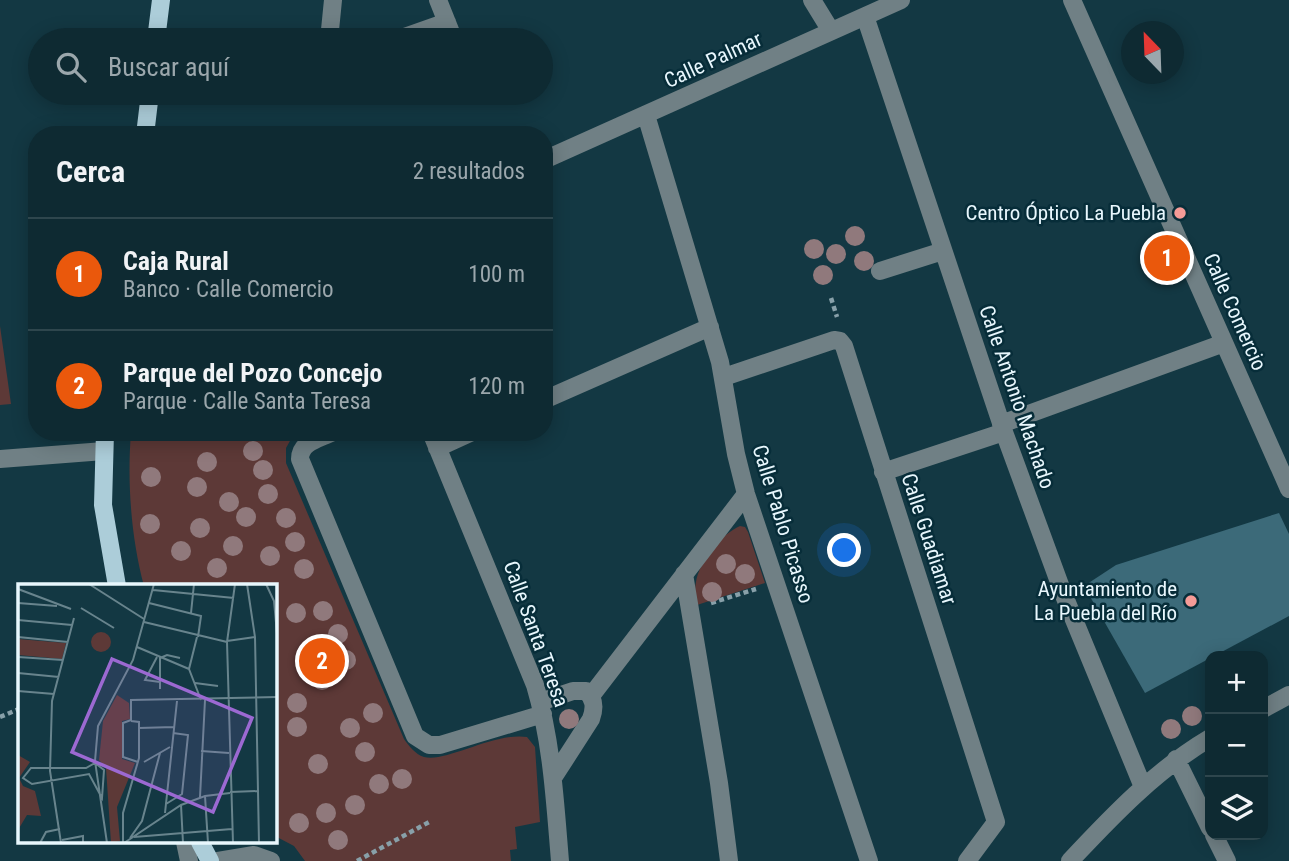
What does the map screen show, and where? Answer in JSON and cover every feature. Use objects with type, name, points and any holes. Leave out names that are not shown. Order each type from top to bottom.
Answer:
[{"type":"main road","points":[[158,28],[161,0]]},
{"type":"main road","points":[[146,126],[149,105]]},
{"type":"main road","points":[[105,441],[103,505],[117,584]]},
{"type":"main road","points":[[202,844],[210,861]]},
{"type":"street","points":[[330,28],[333,0]]},
{"type":"street","points":[[438,0],[449,28]]},
{"type":"street","points":[[811,0],[831,31]]},
{"type":"street","name":"Calle Palmar","points":[[553,156],[901,0]]},
{"type":"street","name":"Calle Comercio","points":[[1072,0],[1289,489]]},
{"type":"street","name":"Calle Antonio Machado","points":[[865,16],[1002,428],[1063,593],[1143,787]]},
{"type":"street","points":[[430,28],[447,22]]},
{"type":"street","name":"Calle Pablo Picasso","points":[[646,115],[724,377],[736,454],[746,494],[869,861]]},
{"type":"street","points":[[880,271],[943,251]]},
{"type":"street","points":[[553,396],[710,327]]},
{"type":"street","name":"Calle Guadiamar","points":[[724,377],[834,340],[840,341],[844,346],[996,822],[967,861]]},
{"type":"street","points":[[883,472],[1224,343]]},
{"type":"street","points":[[314,441],[304,446],[300,459],[415,736],[429,745],[440,745],[542,708],[579,690],[586,691],[591,696],[594,710],[591,719],[553,778]]},
{"type":"street","name":"Calle Santa Teresa","points":[[434,441],[530,670],[542,708],[553,778],[560,861]]},
{"type":"street","points":[[0,459],[104,451]]},
{"type":"street","points":[[591,696],[746,494]]},
{"type":"street","points":[[684,574],[719,783],[729,861]]},
{"type":"street","points":[[1268,706],[1289,695]]},
{"type":"street","points":[[1070,861],[1143,787],[1175,759],[1205,741]]},
{"type":"street","points":[[1175,759],[1205,818]]},
{"type":"street","points":[[1216,840],[1227,861]]},
{"type":"street","points":[[218,861],[254,855],[271,861]]},
{"type":"path","points":[[690,610],[776,583]]},
{"type":"path","points":[[0,717],[18,709]]},
{"type":"path","points":[[357,861],[431,821]]},
{"type":"shaded area","points":[[0,326],[11,404],[0,405]]},
{"type":"shaded area","points":[[131,441],[290,441],[286,448],[286,463],[408,744],[421,756],[433,758],[514,737],[527,737],[535,747],[540,822],[515,827],[517,849],[510,850],[511,861],[305,861],[294,846],[276,837],[276,584],[144,584],[131,510]]},
{"type":"shaded area","points":[[740,526],[745,527],[748,532],[765,583],[697,605],[695,585],[701,566],[719,542]]},
{"type":"building","name":"Ayuntamiento de La Puebla del Río","points":[[1279,513],[1289,534],[1289,616],[1224,651],[1205,651],[1205,661],[1145,693],[1084,586],[1116,565]]},
{"type":"place","name":"Centro Óptico La Puebla","points":[[1180,213]]},
{"type":"place","name":"Caja Rural","points":[[1167,258]]},
{"type":"place","name":"Ayuntamiento de La Puebla del Río","points":[[1191,601]]},
{"type":"place","name":"Parque del Pozo Concejo","points":[[322,661]]}]
